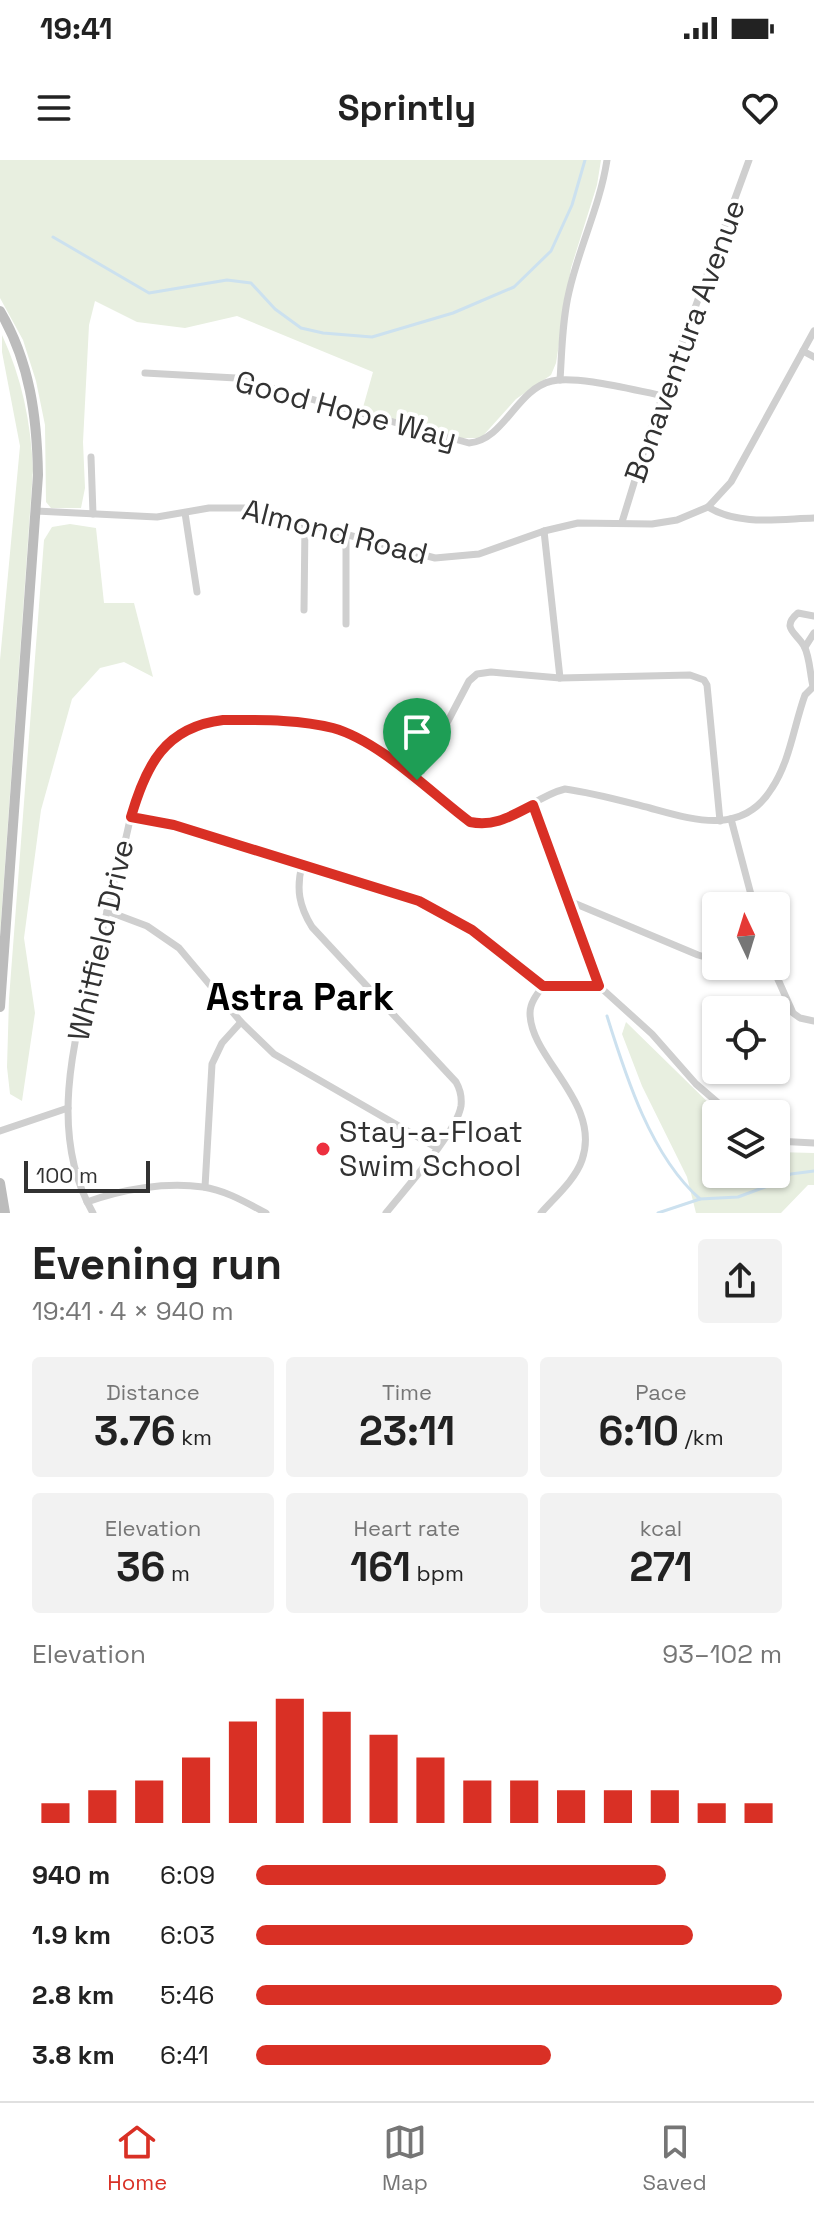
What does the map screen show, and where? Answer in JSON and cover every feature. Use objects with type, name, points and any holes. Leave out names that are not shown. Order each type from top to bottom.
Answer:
[{"type":"main road","points":[[0,311],[16,341],[33,401],[37,437],[36,511],[0,1007]]},
{"type":"main road","points":[[0,1183],[5,1213]]},
{"type":"street","points":[[607,160],[597,204],[568,295],[560,380],[665,396]]},
{"type":"street","name":"Bonaventura Avenue","points":[[622,522],[650,431],[749,160]]},
{"type":"street","name":"Almond Road","points":[[36,511],[144,517],[229,506],[247,508],[417,555],[451,559],[479,554],[544,531],[578,523],[665,523],[708,507],[721,495],[737,472],[814,331]]},
{"type":"street","points":[[803,351],[814,357]]},
{"type":"street","name":"Good Hope Way","points":[[145,373],[236,378],[469,443],[486,439],[533,389],[560,380]]},
{"type":"street","points":[[91,457],[93,514]]},
{"type":"street","points":[[708,507],[745,519],[814,518]]},
{"type":"street","points":[[185,513],[197,592]]},
{"type":"street","points":[[304,610],[305,523]]},
{"type":"street","points":[[544,531],[560,678]]},
{"type":"street","points":[[346,535],[346,624]]},
{"type":"street","points":[[715,1100],[696,1084],[652,1034],[599,986],[533,805],[548,794],[565,789],[693,819],[720,821],[756,808],[774,786],[805,695],[813,686],[805,647],[792,633],[791,621],[798,613],[814,616]]},
{"type":"street","points":[[805,647],[814,633]]},
{"type":"street","points":[[417,780],[469,681],[477,674],[491,672],[560,678],[683,674],[704,680],[708,689],[720,821]]},
{"type":"street","name":"Whitfield Drive","points":[[93,1213],[70,1151],[68,1108],[79,1026],[131,817],[144,777],[158,754],[182,732],[207,722],[283,721],[336,729],[360,739],[470,822],[482,825],[500,822],[533,805]]},
{"type":"street","points":[[131,817],[174,825],[419,901],[472,930],[543,986],[599,986]]},
{"type":"street","points":[[731,819],[750,892]]},
{"type":"street","points":[[302,865],[299,902],[312,927],[456,1082],[461,1106],[448,1132],[386,1213]]},
{"type":"street","points":[[569,901],[702,956]]},
{"type":"street","points":[[107,911],[147,926],[179,948],[241,1022],[274,1054],[437,1148]]},
{"type":"street","points":[[778,980],[793,1013],[814,1021]]},
{"type":"street","points":[[541,1213],[579,1168],[585,1146],[580,1113],[530,1018],[530,1008],[543,986]]},
{"type":"street","points":[[205,1187],[212,1064],[222,1043],[241,1022]]},
{"type":"street","points":[[0,1131],[68,1108]]},
{"type":"street","points":[[790,1142],[814,1143]]},
{"type":"street","points":[[87,1202],[139,1189],[205,1187],[266,1213]]},
{"type":"green space","points":[[0,160],[601,160],[597,185],[571,268],[556,363],[551,375],[516,399],[481,438],[461,438],[362,411],[373,372],[237,316],[185,328],[137,322],[95,301],[89,325],[83,442],[85,488],[81,508],[51,508],[46,502],[45,425],[36,381],[23,340],[0,298]]},
{"type":"green space","points":[[2,335],[24,401],[33,470],[0,935],[0,660],[20,446],[2,352]]},
{"type":"green space","points":[[70,524],[96,528],[104,603],[134,603],[153,677],[124,662],[100,668],[72,699],[41,810],[24,938],[35,1013],[22,1101],[10,1094],[7,1067],[9,999],[44,540],[52,527]]},
{"type":"green space","points":[[626,1022],[706,1100],[702,1100],[702,1188],[790,1188],[790,1152],[814,1153],[814,1185],[808,1185],[781,1213],[696,1213],[687,1177],[642,1086],[622,1034]]},
{"type":"waterway","points":[[53,237],[149,293],[227,280],[251,283],[275,309],[301,328],[372,337],[453,313],[514,287],[551,251],[572,205],[585,160]]},
{"type":"waterway","points":[[607,1016],[632,1089],[654,1138],[667,1161],[700,1199]]},
{"type":"waterway","points":[[658,1213],[700,1199],[738,1197],[791,1174],[814,1171]]},
{"type":"place","name":"Stay-a-Float Swim School","points":[[323,1149]]},
{"type":"district","name":"Astra Park","points":[[300,997]]},
{"type":"route","points":[[283,721],[336,729],[360,739],[417,780],[470,822],[482,825],[500,822],[533,805],[599,986],[543,986],[472,930],[419,901],[174,825],[131,817],[152,761],[182,732],[207,722],[283,721]]}]
